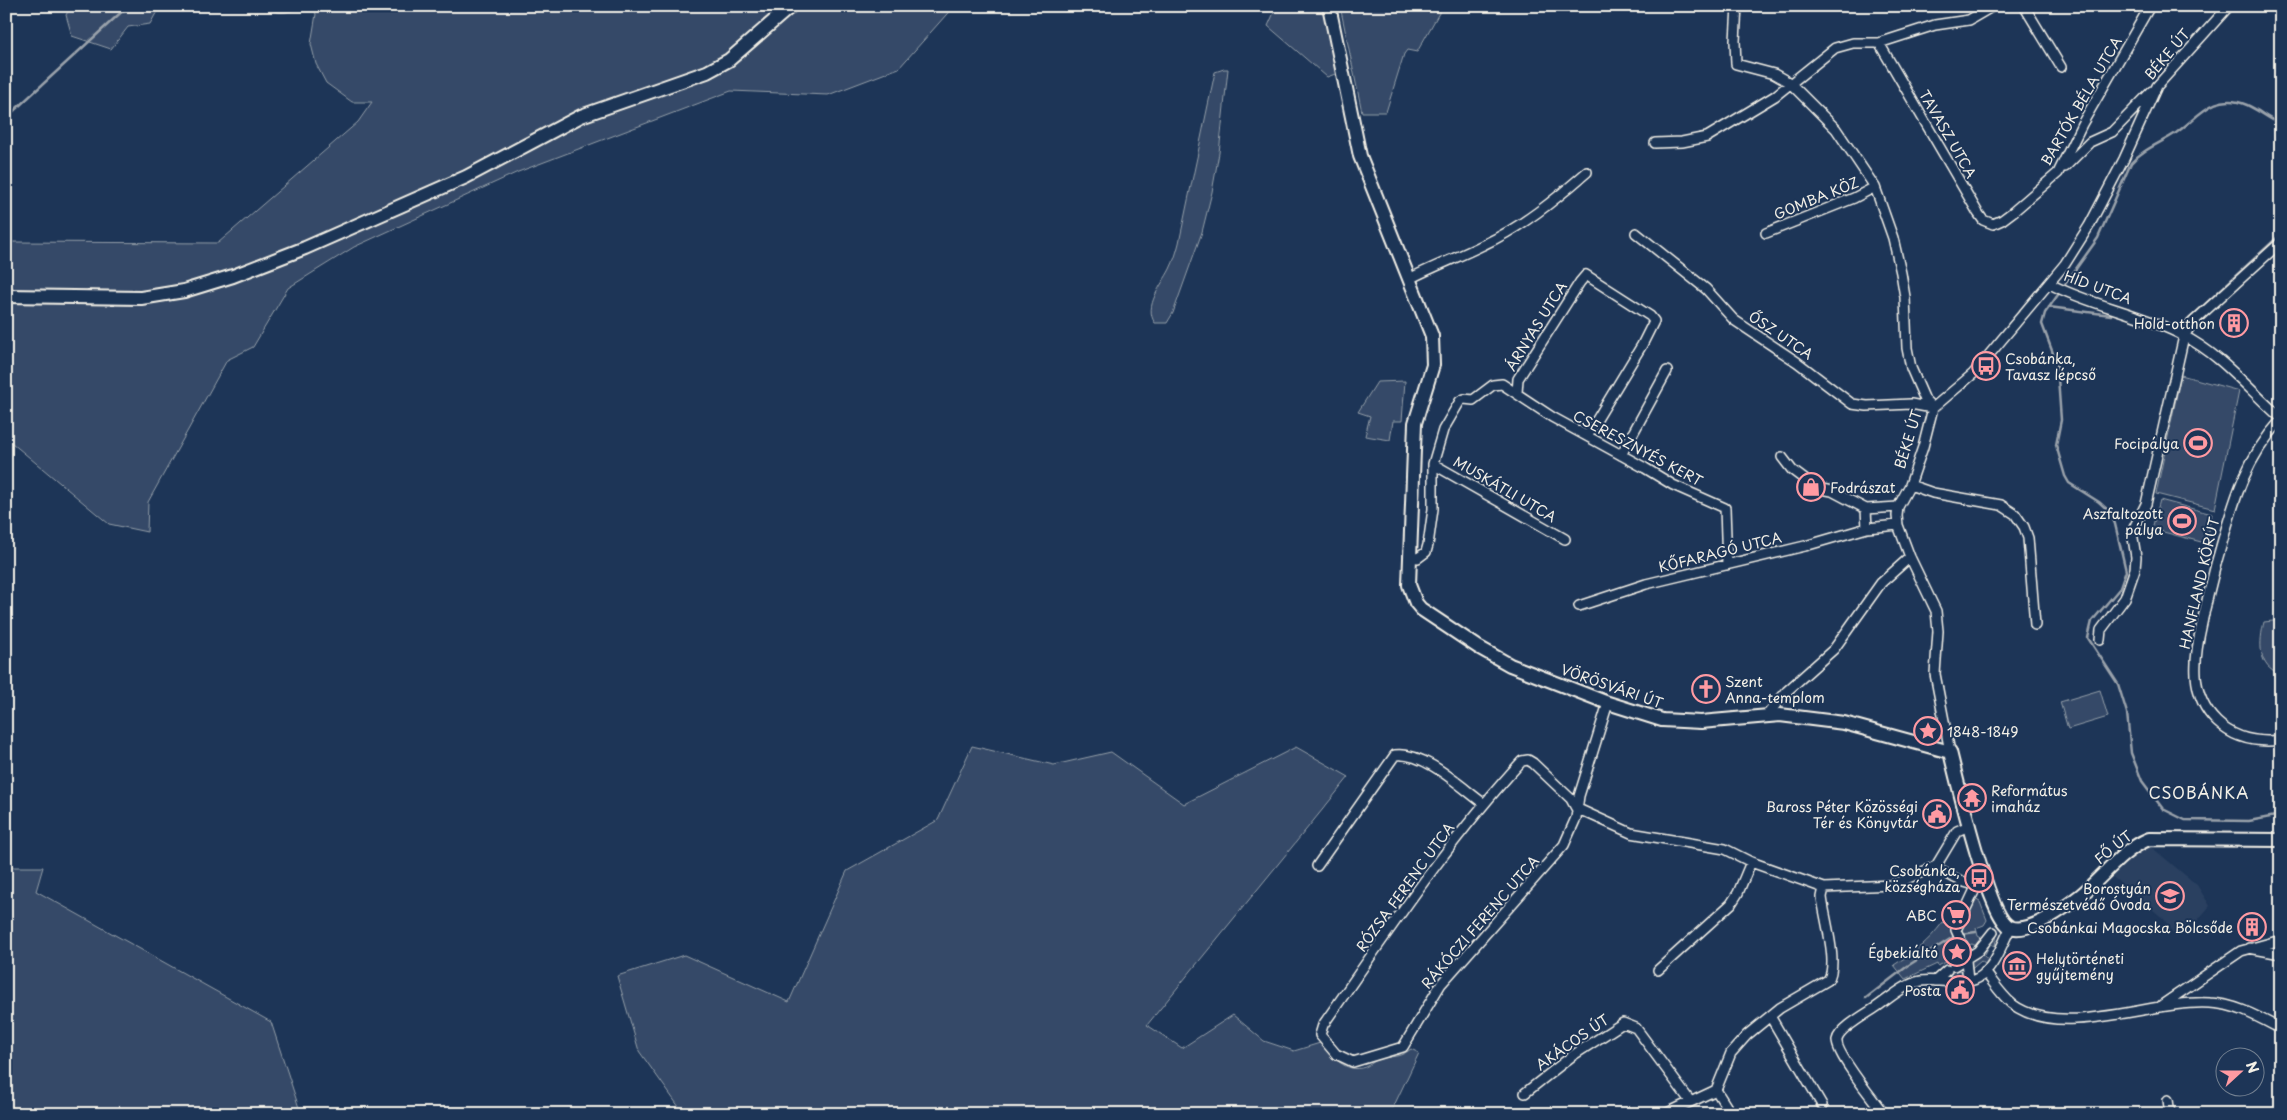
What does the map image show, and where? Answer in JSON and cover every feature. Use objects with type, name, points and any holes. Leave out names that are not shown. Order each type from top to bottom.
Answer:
[{"type":"main road","points":[[6,296],[141,298],[184,291],[232,276],[305,248],[466,177],[581,116],[707,72],[729,60],[791,6]]},
{"type":"main road","name":"VÖRÖSVÁRI ÚT","points":[[1330,6],[1360,156],[1428,325],[1433,351],[1433,366],[1415,423],[1410,585],[1420,609],[1510,665],[1608,703],[1662,720],[1689,722],[1766,715],[1844,723],[1950,752]]},
{"type":"main road","name":"BÉKE ÚT","points":[[1950,752],[1969,826],[1979,885],[2001,919],[2011,927]]},
{"type":"main road","name":"FŐ ÚT","points":[[2011,927],[2018,929],[2032,925],[2065,907],[2131,849],[2149,840],[2281,840]]},
{"type":"street","points":[[1737,6],[1736,64],[1774,74],[1790,84],[1836,129],[1875,187],[1893,238],[1901,274],[1905,297],[1906,334],[1911,368],[1925,400],[1933,408]]},
{"type":"street","points":[[1655,143],[1682,142],[1707,137],[1761,106],[1835,48],[1853,43],[1879,43],[1934,25],[1969,20],[1993,6]]},
{"type":"street","points":[[2024,6],[2061,67]]},
{"type":"street","name":"BARTÓK BÉLA UTCA","points":[[2002,220],[2058,173],[2082,124],[2150,6]]},
{"type":"street","name":"BÉKE ÚT","points":[[1950,752],[1935,674],[1938,623],[1930,597],[1910,556],[1898,525],[1898,507],[1910,485],[1923,447],[1933,408],[1973,374],[2053,286],[2089,226],[2124,159],[2157,86],[2229,6]]},
{"type":"street","name":"TAVASZ UTCA","points":[[1879,43],[1978,213],[1988,223],[1993,224],[2002,220]]},
{"type":"street","points":[[2058,173],[2090,142],[2112,132],[2132,109],[2157,86]]},
{"type":"street","points":[[1409,278],[1484,245],[1526,221],[1587,172]]},
{"type":"street","name":"GOMBA KÖZ","points":[[1766,233],[1854,198],[1875,187]]},
{"type":"street","name":"ŐSZ UTCA","points":[[1636,233],[1706,289],[1734,320],[1797,362],[1852,404],[1867,406],[1911,404],[1933,408]]},
{"type":"street","points":[[2100,640],[2100,632],[2126,598],[2135,569],[2136,557],[2132,532],[2147,500],[2184,336],[2199,317],[2281,242]]},
{"type":"street","name":"ÁRNYAS UTCA","points":[[1517,393],[1518,379],[1580,282],[1586,276],[1650,316],[1654,321],[1642,345],[1587,436]]},
{"type":"street","name":"HÍD UTCA","points":[[2053,286],[2184,336],[2229,367],[2281,419]]},
{"type":"street","points":[[1621,455],[1667,371]]},
{"type":"street","name":"CSERESZNYÉS KERT","points":[[1432,464],[1443,430],[1460,401],[1464,398],[1473,400],[1497,384],[1502,384],[1552,417],[1672,485],[1725,508],[1727,565]]},
{"type":"street","name":"HANFLAND KÖRÚT","points":[[2281,419],[2255,452],[2231,508],[2204,606],[2195,659],[2195,675],[2205,706],[2224,729],[2247,740],[2281,740]]},
{"type":"street","points":[[1782,456],[1792,470],[1816,488],[1832,491],[1866,509],[1898,507]]},
{"type":"street","points":[[1410,557],[1418,558],[1426,552],[1428,545],[1434,498],[1432,464]]},
{"type":"street","name":"MUSKÁTLI UTCA","points":[[1432,464],[1565,539]]},
{"type":"street","points":[[1910,485],[1933,493],[1992,502],[2015,514],[2024,527],[2028,538],[2035,626]]},
{"type":"street","points":[[1866,509],[1867,528]]},
{"type":"street","name":"KŐFARAGÓ UTCA","points":[[1579,606],[1646,584],[1867,528],[1898,525]]},
{"type":"street","points":[[1766,715],[1787,691],[1834,649],[1881,583],[1910,556]]},
{"type":"street","name":"RÁKÓCZI FERENC UTCA","points":[[1320,1035],[1336,1054],[1352,1062],[1403,1047],[1441,984],[1564,845],[1576,818],[1576,808],[1608,703]]},
{"type":"street","points":[[1317,866],[1395,755],[1410,755],[1431,765],[1483,803]]},
{"type":"street","name":"RÓZSA FERENC UTCA","points":[[1320,1035],[1323,1025],[1400,913],[1483,803],[1522,761],[1528,760],[1533,763],[1564,791],[1576,808]]},
{"type":"street","points":[[1576,808],[1631,833],[1725,849],[1751,862],[1824,888],[1892,885],[1936,866],[1957,831],[1969,826]]},
{"type":"street","points":[[1658,970],[1730,904],[1738,893],[1751,862]]},
{"type":"street","points":[[1936,866],[1947,874],[1979,885],[1958,926],[1959,936],[1965,950],[1968,981]]},
{"type":"street","points":[[1665,1114],[1716,1090],[1731,1054],[1753,1029],[1786,1004],[1824,983],[1830,976],[1830,950],[1822,897],[1824,888]]},
{"type":"street","points":[[1884,1114],[1852,1072],[1837,1039],[1859,1018],[1916,982],[1968,981],[1977,979],[1986,972],[2011,927]]},
{"type":"street","points":[[1935,982],[1950,968],[1980,949],[1993,932]]},
{"type":"street","points":[[2162,1005],[2225,961],[2249,948],[2281,940]]},
{"type":"street","points":[[2249,948],[2281,954]]},
{"type":"street","points":[[1986,972],[2004,996],[2014,1005],[2028,1012],[2046,1017],[2062,1020],[2086,1019],[2119,1015],[2162,1005],[2210,1003],[2231,1006],[2261,1017],[2281,1029]]},
{"type":"street","points":[[1770,1016],[1822,1105]]},
{"type":"street","name":"AKÁCOS ÚT","points":[[1525,1093],[1572,1056],[1623,1023],[1636,1028],[1690,1101]]},
{"type":"street","points":[[1716,1090],[1731,1114]]},
{"type":"street","points":[[2168,1100],[2170,1114]]},
{"type":"shaded area","points":[[71,6],[160,6],[150,24],[128,27],[111,49],[72,36],[66,15]]},
{"type":"shaded area","points":[[268,6],[306,6],[291,11],[276,12]]},
{"type":"shaded area","points":[[312,6],[954,6],[899,68],[828,95],[731,91],[518,172],[354,247],[288,288],[253,347],[227,360],[148,502],[147,532],[109,524],[6,438],[6,246],[12,242],[218,243],[358,122],[372,102],[352,102],[326,83],[316,64],[311,44],[316,14]]},
{"type":"shaded area","points":[[1277,6],[1325,6],[1338,73],[1327,77],[1268,26]]},
{"type":"shaded area","points":[[1340,6],[1443,6],[1417,52],[1407,50],[1404,54],[1386,112],[1362,112]]},
{"type":"shaded area","points":[[1228,69],[1219,153],[1202,232],[1173,313],[1167,323],[1155,323],[1151,310],[1152,303],[1175,256],[1215,72]]},
{"type":"shaded area","name":"Focipálya","points":[[2181,375],[2239,391],[2215,509],[2156,494]]},
{"type":"shaded area","points":[[1405,381],[1402,421],[1393,421],[1390,440],[1365,436],[1370,416],[1358,412],[1377,382]]},
{"type":"shaded area","name":"Aszfaltozott pálya","points":[[2160,500],[2212,514],[2205,543],[2152,529]]},
{"type":"shaded area","points":[[2281,620],[2281,675],[2273,671],[2264,660],[2261,638],[2264,622]]},
{"type":"shaded area","points":[[2100,690],[2108,717],[2068,729],[2060,702]]},
{"type":"shaded area","points":[[972,746],[1054,765],[1111,752],[1184,804],[1296,747],[1349,777],[1147,1025],[1182,1048],[1233,1015],[1264,1041],[1294,1051],[1320,1043],[1340,1062],[1346,1066],[1358,1069],[1379,1059],[1399,1056],[1411,1049],[1419,1053],[1390,1114],[684,1114],[639,1051],[617,976],[684,955],[789,1002],[847,871],[938,820]]},
{"type":"shaded area","name":"Borostyán Természetvédő Óvoda","points":[[2149,845],[2197,885],[2210,906],[2196,922],[2174,935],[2164,919],[2109,874]]},
{"type":"shaded area","points":[[6,867],[43,867],[36,891],[271,1022],[301,1114],[6,1114]]},
{"type":"shaded area","points":[[1973,898],[1980,902],[1987,920],[1984,925],[1976,928],[1978,936],[1983,939],[1979,947],[1972,944],[1965,946],[1958,932]]},
{"type":"shaded area","points":[[1943,922],[1956,926],[1962,947],[1957,955],[1938,966],[1937,964],[1905,979],[1894,965],[1921,946]]},
{"type":"shaded area","points":[[1997,934],[1995,946],[1990,944],[1984,956],[1988,959],[1985,964],[1981,961],[1968,972],[1967,967],[1973,958],[1977,958],[1994,935]]},
{"type":"shaded area","points":[[1947,969],[1948,972],[1955,970],[1963,971],[1965,979],[1929,977]]},
{"type":"waterway","points":[[6,118],[128,6]]},
{"type":"waterway","points":[[2063,287],[2098,238],[2131,163],[2141,154],[2176,133],[2200,113],[2216,103],[2225,101],[2247,105],[2281,124]]},
{"type":"waterway","points":[[2177,325],[2181,325],[2189,319],[2281,234]]},
{"type":"waterway","points":[[2060,292],[2045,313],[2042,324],[2057,364],[2061,420],[2056,445],[2065,476],[2069,483],[2099,502],[2110,512],[2115,524],[2126,571],[2120,588],[2092,621],[2088,638],[2118,684],[2127,713],[2131,753],[2142,781],[2163,809],[2185,820],[2249,821],[2281,815]]},
{"type":"waterway","points":[[2049,307],[2111,315]]},
{"type":"waterway","points":[[1961,934],[1976,932]]},
{"type":"waterway","points":[[1866,998],[1909,965],[1955,936]]},
{"type":"place","name":"Hold-otthon","points":[[2234,323]]},
{"type":"place","name":"Csobánka, Tavasz lépcső","points":[[1986,366]]},
{"type":"place","name":"Focipálya","points":[[2198,443]]},
{"type":"place","name":"Fodrászat","points":[[1811,487]]},
{"type":"place","name":"Aszfaltozott pálya","points":[[2182,521]]},
{"type":"place","name":"Szent Anna-templom","points":[[1706,689]]},
{"type":"place","name":"1848-1849","points":[[1928,731]]},
{"type":"place","name":"Református imaház","points":[[1972,798]]},
{"type":"place","name":"Baross Péter Közösségi Tér és Könyvtár","points":[[1937,814]]},
{"type":"place","name":"Csobánka, községháza","points":[[1979,878]]},
{"type":"place","name":"Borostyán Természetvédő Óvoda","points":[[2170,896]]},
{"type":"place","name":"ABC","points":[[1956,915]]},
{"type":"place","name":"Csobánkai Magocska Bölcsőde","points":[[2252,927]]},
{"type":"place","name":"Égbekiáltó","points":[[1957,952]]},
{"type":"place","name":"Helytörténeti gyűjtemény","points":[[2017,966]]},
{"type":"place","name":"Posta","points":[[1960,990]]},
{"type":"district","name":"CSOBÁNKA","points":[[2199,792]]}]
